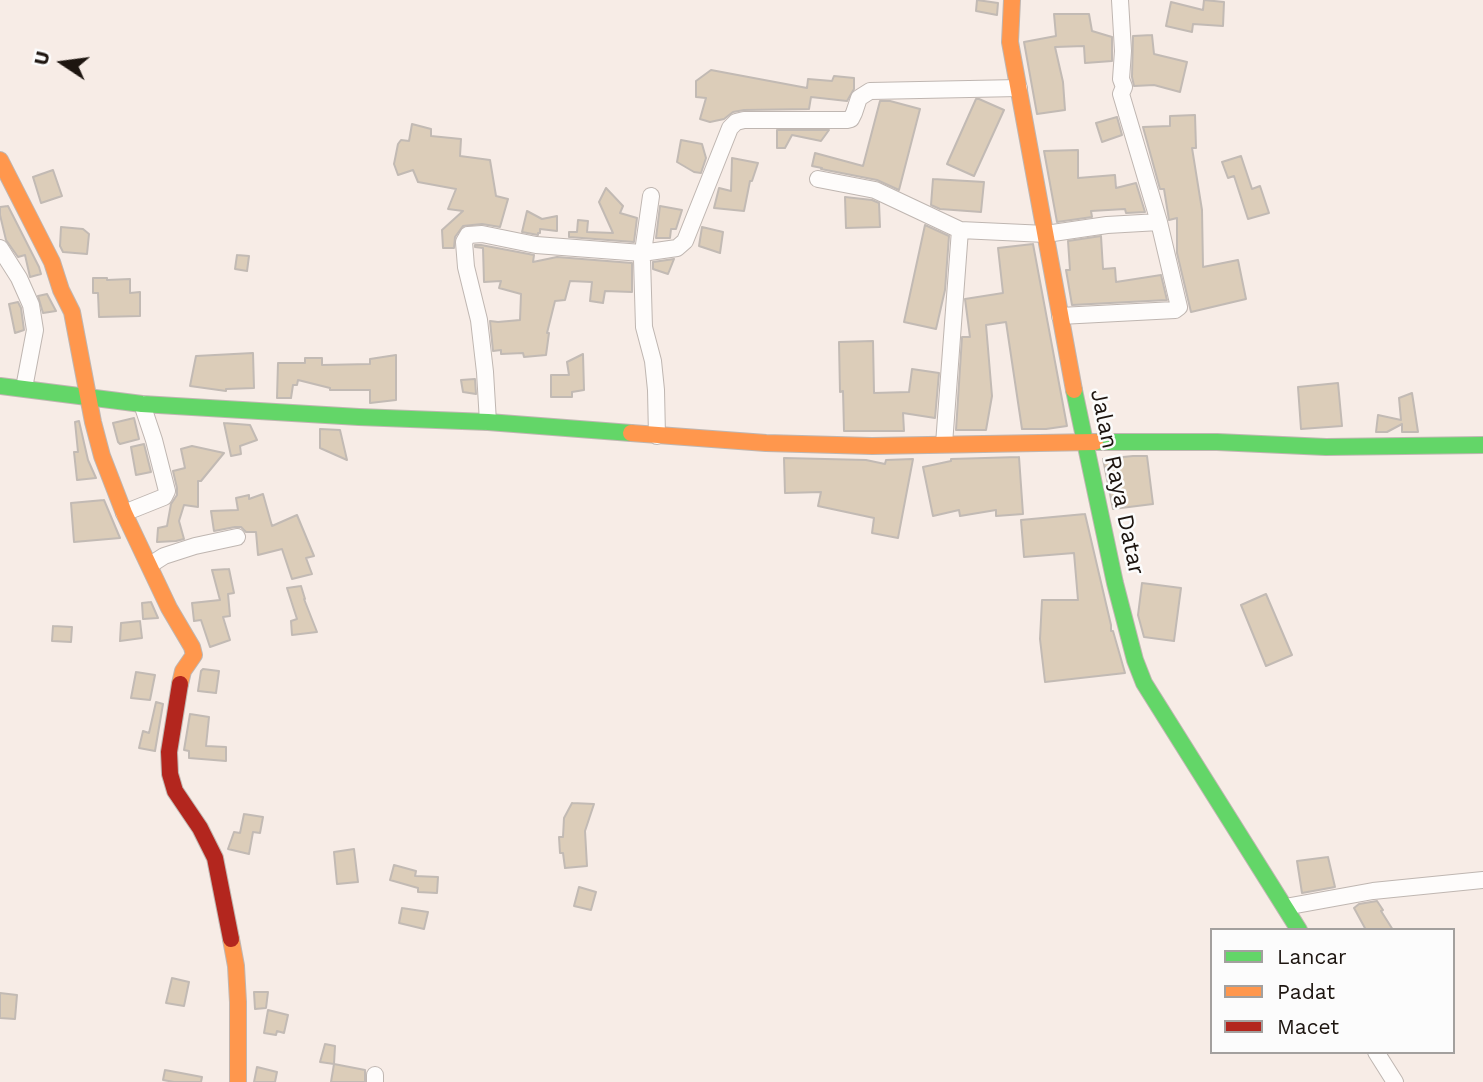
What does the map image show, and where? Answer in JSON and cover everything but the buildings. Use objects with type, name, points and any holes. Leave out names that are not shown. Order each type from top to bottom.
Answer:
[{"type":"street","name":"Jalan Raya Datar","points":[[1012,0],[1010,42],[1060,316],[1084,442],[1135,660],[1144,683],[1298,928]]},
{"type":"street","points":[[1060,316],[1178,309],[1179,302],[1159,222],[1121,94],[1124,87],[1121,79],[1123,51],[1120,0]]},
{"type":"street","points":[[488,422],[479,320],[466,267],[465,238],[482,234],[536,245],[642,253],[677,248],[685,241],[730,128],[736,122],[847,120],[851,119],[859,98],[870,91],[1019,88]]},
{"type":"street","points":[[0,160],[52,262],[72,312],[93,422],[102,456],[124,513],[169,608],[192,647],[194,655],[181,678],[169,752],[170,774],[175,790],[200,828],[215,858],[236,967],[238,1082]]},
{"type":"street","points":[[818,179],[875,190],[960,229],[1046,234],[1107,225],[1159,222]]},
{"type":"street","points":[[652,196],[642,253],[644,327],[653,361],[657,436]]},
{"type":"street","points":[[944,444],[960,229]]},
{"type":"street","points":[[0,248],[32,304],[35,330],[24,388]]},
{"type":"street","points":[[0,386],[142,404],[488,422],[804,445],[1217,442],[1326,447],[1483,444]]},
{"type":"street","points":[[124,513],[164,497],[167,491],[142,404]]},
{"type":"street","points":[[150,565],[164,556],[237,537]]},
{"type":"street","points":[[1285,907],[1373,891],[1483,880]]},
{"type":"street","points":[[1377,1054],[1395,1082]]},
{"type":"traffic: fast","points":[[0,386],[142,404],[488,422],[631,433]]},
{"type":"traffic: fast","points":[[1074,390],[1115,583],[1135,660],[1144,683],[1298,928]]},
{"type":"traffic: fast","points":[[1095,442],[1217,442],[1326,447],[1483,445]]},
{"type":"traffic: slow","points":[[1012,0],[1010,42],[1074,390]]},
{"type":"traffic: slow","points":[[0,160],[52,262],[72,312],[93,422],[102,456],[124,513],[169,608],[192,647],[194,655],[183,671],[180,684]]},
{"type":"traffic: slow","points":[[631,433],[766,443],[872,446],[1095,442]]},
{"type":"traffic: slow","points":[[231,939],[238,1002],[238,1082]]},
{"type":"traffic: jam","points":[[180,684],[169,752],[170,774],[175,791],[200,828],[215,858],[231,939]]}]
